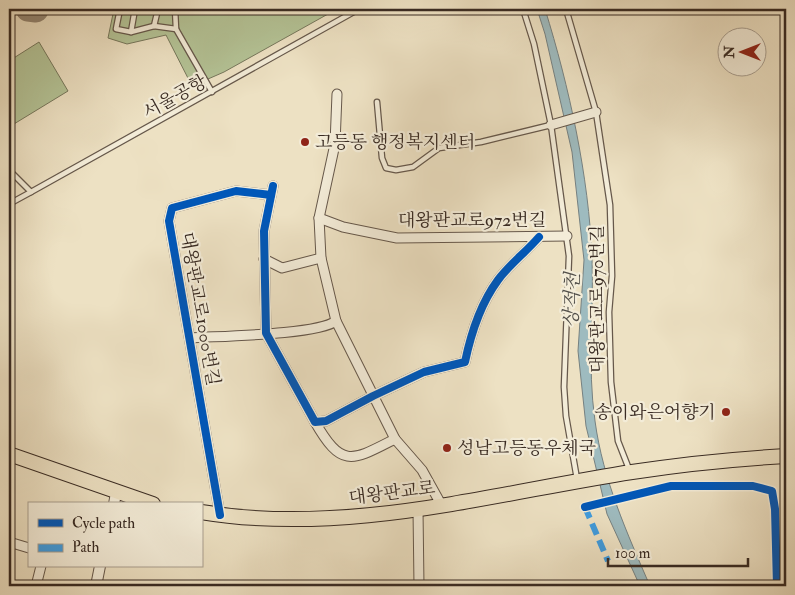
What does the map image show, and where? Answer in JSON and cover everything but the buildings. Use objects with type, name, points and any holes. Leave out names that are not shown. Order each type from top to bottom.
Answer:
[{"type":"main road","points":[[9,454],[115,498],[140,502]]},
{"type":"main road","points":[[626,473],[708,460],[786,456]]},
{"type":"main road","name":"대왕판교로","points":[[202,512],[220,515],[286,518],[357,517],[418,510],[626,473]]},
{"type":"street","points":[[337,94],[335,144],[319,218],[321,258],[336,321],[395,439],[422,470],[442,506]]},
{"type":"street","points":[[553,124],[593,113]]},
{"type":"street","name":"대왕판교로1000번길","points":[[220,515],[170,221],[172,208],[236,191],[272,190],[264,231],[264,259]]},
{"type":"street","name":"대왕판교로972번길","points":[[319,218],[342,227],[397,238],[456,239],[489,236],[567,236]]},
{"type":"street","points":[[315,422],[326,421],[424,372],[465,362],[471,334],[488,296],[499,278],[539,237]]},
{"type":"street","points":[[321,258],[282,268],[264,259],[266,332],[315,422],[336,452],[352,457],[371,452],[395,439]]},
{"type":"street","points":[[190,338],[308,330],[329,326],[336,321]]},
{"type":"street","points":[[418,510],[419,586]]},
{"type":"street","points":[[9,542],[28,548]]},
{"type":"street","points":[[36,586],[40,568]]},
{"type":"street","points":[[96,586],[100,568]]},
{"type":"lane","points":[[120,9],[116,29],[131,32],[154,26],[176,29]]},
{"type":"lane","points":[[131,32],[135,9]]},
{"type":"lane","points":[[154,26],[158,9]]},
{"type":"lane","points":[[175,9],[176,29],[212,92]]},
{"type":"lane","name":"서울공항","points":[[9,204],[359,9]]},
{"type":"lane","name":"대왕판교로972번길","points":[[523,9],[534,44],[553,124],[569,256],[564,387],[566,416],[582,481]]},
{"type":"lane","name":"대왕판교로970번길","points":[[566,9],[593,113],[610,205],[612,276],[610,337],[614,420],[626,473]]},
{"type":"lane","points":[[377,102],[382,158],[386,168],[396,170],[413,167],[439,148],[481,142],[553,124]]},
{"type":"lane","points":[[9,170],[31,192]]},
{"type":"green space","points":[[114,9],[337,9],[224,72],[192,86],[166,35],[127,44],[108,38]]},
{"type":"green space","points":[[39,42],[68,91],[9,127],[9,61]]},
{"type":"water","points":[[537,9],[545,9],[554,38],[570,100],[587,196],[592,258],[591,380],[599,443],[617,506],[650,586],[640,586],[607,514],[586,426],[578,351],[584,260],[572,152],[545,34]]},
{"type":"taxiway","points":[[28,9],[36,10]]},
{"type":"marked path","points":[[585,507],[608,561]]},
{"type":"cycle path","points":[[273,186],[264,231],[266,333],[315,422],[326,421],[424,372],[465,362],[477,319],[492,289],[498,280],[539,237]]},
{"type":"cycle path","points":[[220,515],[169,221],[172,208],[236,191],[271,195]]},
{"type":"cycle path","points":[[585,507],[671,486],[753,486],[772,491],[775,509],[777,586]]},
{"type":"place","name":"고등동 행정복지센터","points":[[305,142]]},
{"type":"place","name":"송이와은어향기","points":[[726,412]]},
{"type":"place","name":"성남고등동우체국","points":[[447,448]]},
{"type":"water label","name":"상적천","points":[[572,300]]}]
